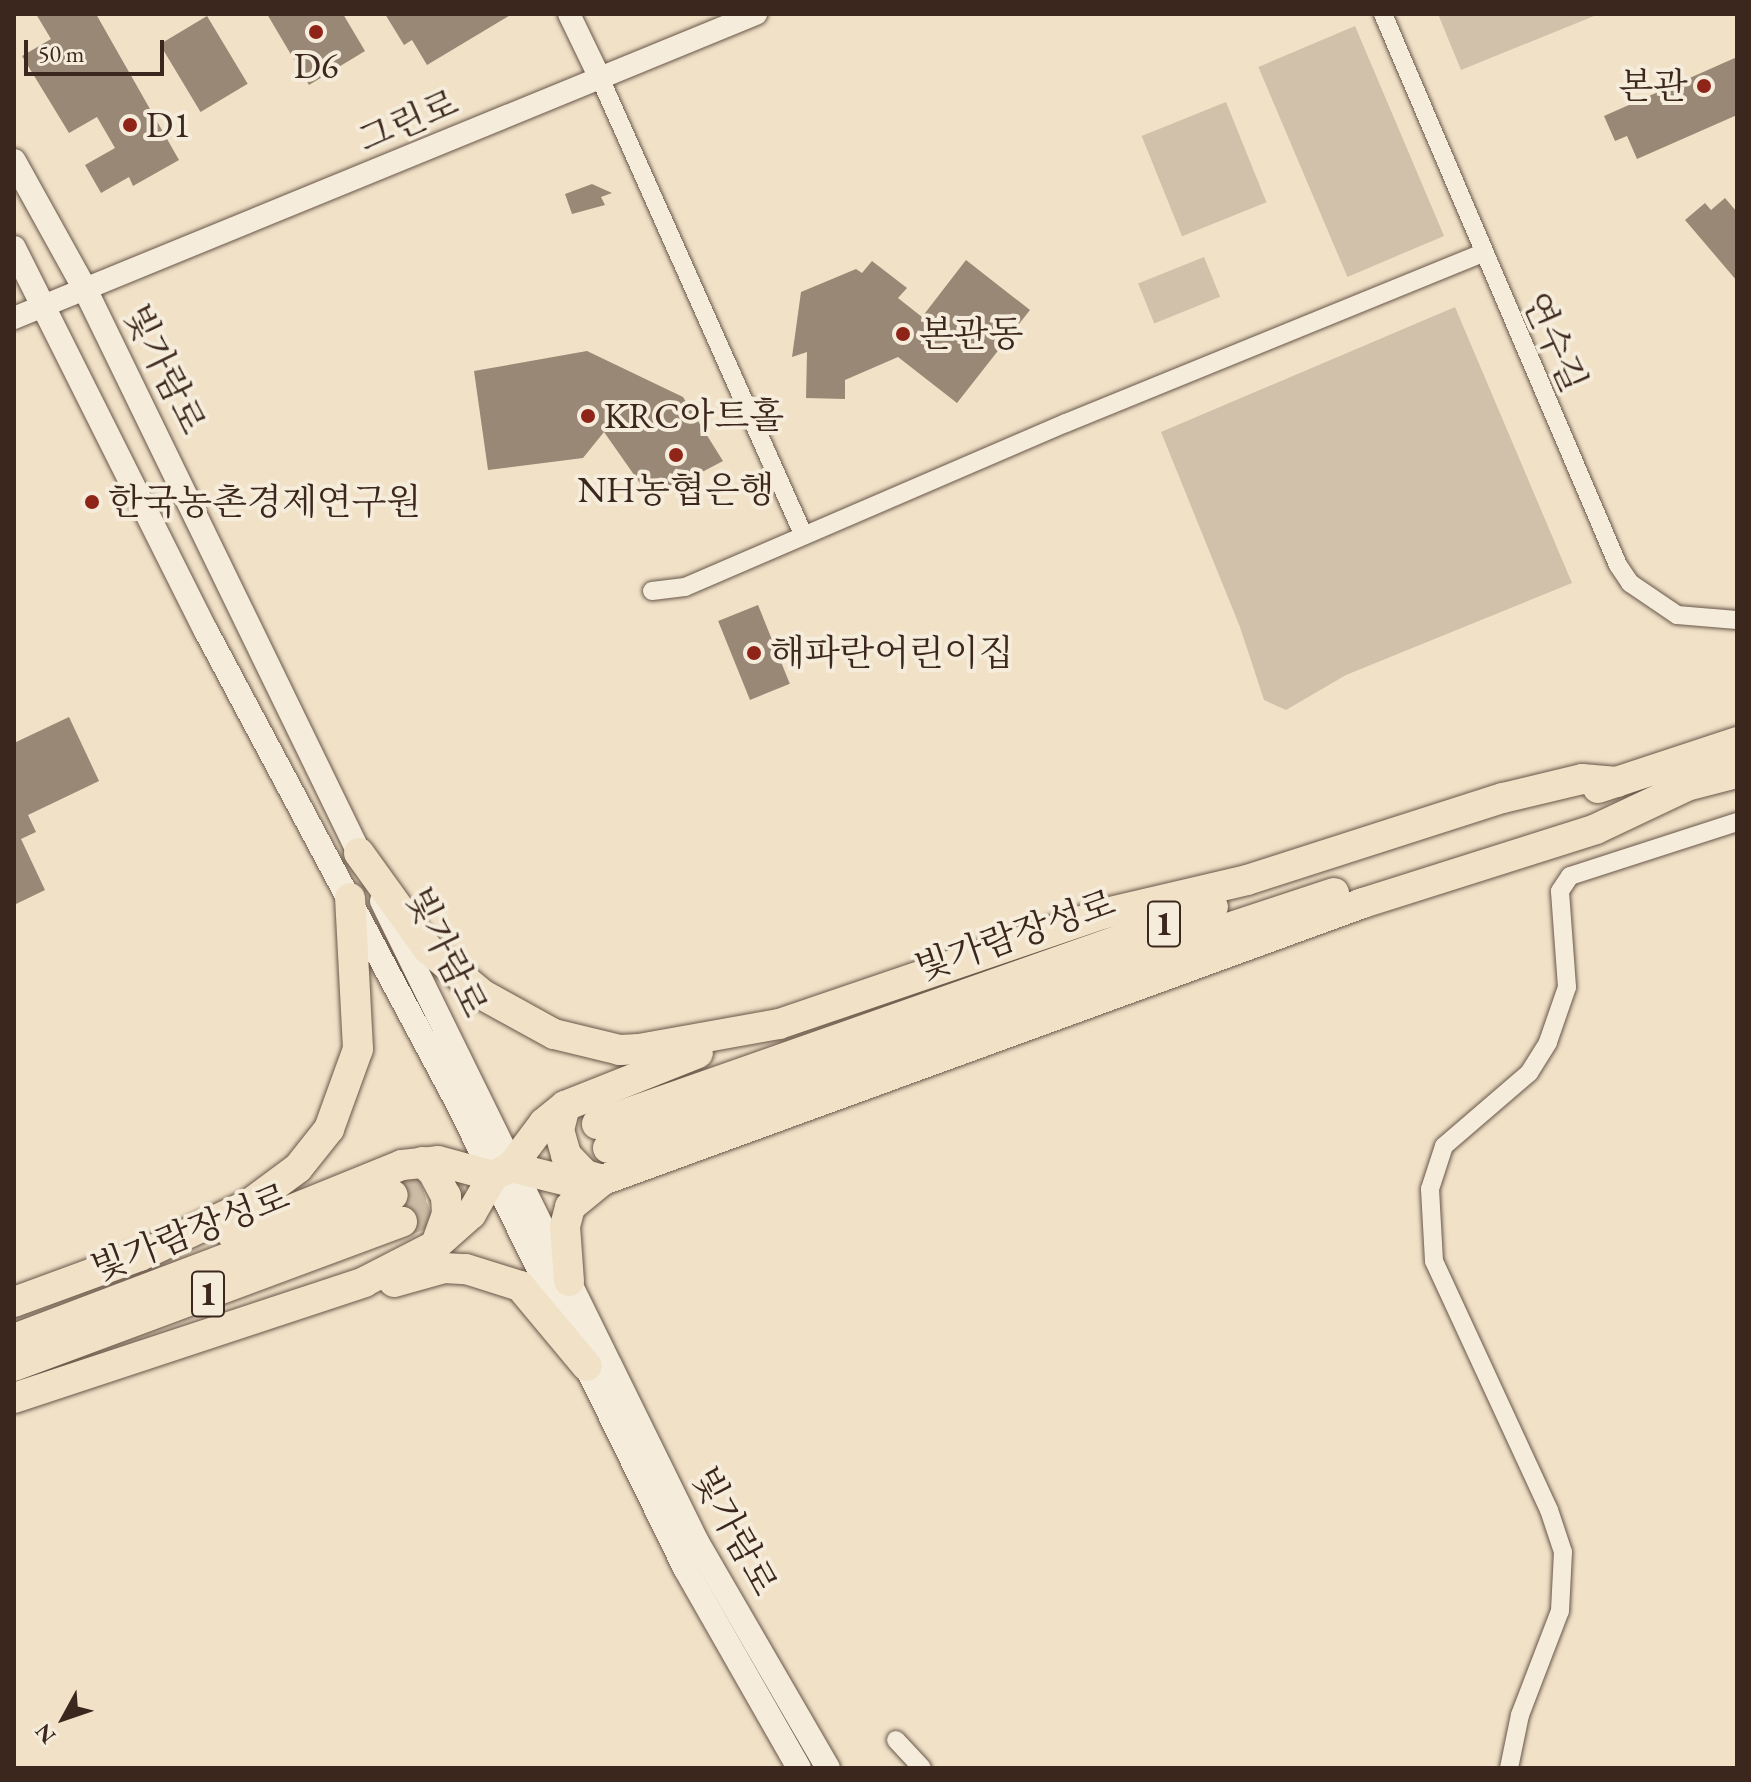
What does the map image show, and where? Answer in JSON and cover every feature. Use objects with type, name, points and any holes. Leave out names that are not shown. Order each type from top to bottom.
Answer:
[{"type":"highway","name":"빛가람장성로","points":[[1737,742],[1126,936],[602,1136],[1071,980],[1737,773]]},
{"type":"highway","points":[[14,1398],[364,1282],[436,1245],[471,1214],[544,1123],[565,1106],[779,1024],[1102,914],[1247,880],[1503,798],[1582,779],[1617,782]]},
{"type":"highway","points":[[140,1256],[246,1230],[379,1172],[422,1162],[567,1181],[603,1180],[1363,903],[1596,829],[1685,787]]},
{"type":"highway","points":[[359,853],[428,949],[483,995],[554,1034],[629,1049],[779,1024]]},
{"type":"highway","points":[[14,1302],[140,1256],[272,1191],[329,1129],[358,1049],[350,898]]},
{"type":"highway","points":[[565,1106],[559,1130],[566,1155],[585,1175],[603,1180]]},
{"type":"highway","points":[[422,1162],[433,1172],[446,1196],[447,1214],[436,1245]]},
{"type":"highway","points":[[569,1281],[565,1226],[570,1207],[603,1180]]},
{"type":"highway","name":"빛가람장성로","points":[[14,1339],[398,1208],[14,1366]]},
{"type":"highway","points":[[364,1282],[385,1284],[444,1268],[520,1286],[587,1366]]},
{"type":"main road","name":"빛가람로","points":[[14,161],[86,291],[359,853],[587,1366],[685,1568],[799,1768]]},
{"type":"main road","name":"빛가람로","points":[[14,248],[46,304],[206,631],[502,1172],[569,1281],[697,1542],[828,1768]]},
{"type":"street","points":[[569,14],[803,534]]},
{"type":"street","name":"그린로","points":[[14,318],[756,14]]},
{"type":"street","name":"연수길","points":[[1383,14],[1481,254],[1630,583],[1677,615],[1737,620]]},
{"type":"street","points":[[652,591],[685,587],[803,534],[1481,254]]},
{"type":"street","points":[[1509,1768],[1520,1715],[1560,1611],[1563,1552],[1549,1510],[1434,1261],[1430,1189],[1444,1146],[1529,1073],[1548,1042],[1567,987],[1560,891],[1570,876],[1737,822]]},
{"type":"street","points":[[896,1740],[922,1768]]},
{"type":"shaded area","points":[[1438,14],[1599,14],[1461,70]]},
{"type":"shaded area","points":[[1355,26],[1444,236],[1347,277],[1258,67]]},
{"type":"shaded area","points":[[1226,102],[1266,202],[1182,236],[1142,136]]},
{"type":"shaded area","points":[[1204,257],[1220,297],[1154,323],[1138,284]]},
{"type":"shaded area","points":[[1455,307],[1572,583],[1346,675],[1286,710],[1264,700],[1240,627],[1161,432]]},
{"type":"building","points":[[36,14],[96,14],[179,160],[133,186],[129,177],[101,193],[85,165],[115,148],[97,117],[69,133],[22,56],[51,39]]},
{"type":"building","name":"D6","points":[[267,14],[343,14],[365,51],[309,85]]},
{"type":"building","points":[[385,14],[512,14],[427,65],[412,40],[404,45]]},
{"type":"building","points":[[207,16],[248,84],[201,112],[160,44]]},
{"type":"building","name":"본관","points":[[1737,57],[1737,115],[1637,159],[1627,136],[1615,141],[1604,116]]},
{"type":"building","points":[[592,184],[612,193],[601,197],[605,205],[572,214],[565,194]]},
{"type":"building","points":[[1725,198],[1737,212],[1737,281],[1685,220],[1705,203],[1711,210]]},
{"type":"building","name":"본관동","points":[[966,260],[1030,310],[957,403],[898,357],[845,380],[845,399],[806,398],[807,352],[792,357],[801,292],[856,269],[862,273],[872,261],[907,288],[898,298],[922,317]]},
{"type":"building","name":"KRC아트홀","points":[[587,351],[683,397],[723,461],[651,499],[604,432],[583,458],[488,470],[474,371]]},
{"type":"building","name":"해파란어린이집","points":[[758,605],[790,684],[750,700],[718,621]]},
{"type":"building","points":[[69,717],[99,781],[28,815],[36,832],[21,839],[45,890],[14,905],[14,743]]},
{"type":"tunnel","points":[[393,1195],[459,1172]]},
{"type":"tunnel","points":[[402,1222],[468,1198]]},
{"type":"place","name":"D6","points":[[316,32]]},
{"type":"place","name":"본관","points":[[1704,86]]},
{"type":"place","name":"D1","points":[[130,125]]},
{"type":"place","name":"본관동","points":[[903,334]]},
{"type":"place","name":"KRC아트홀","points":[[588,416]]},
{"type":"place","name":"NH농협은행","points":[[676,455]]},
{"type":"place","name":"한국농촌경제연구원","points":[[92,502]]},
{"type":"place","name":"해파란어린이집","points":[[754,653]]}]
